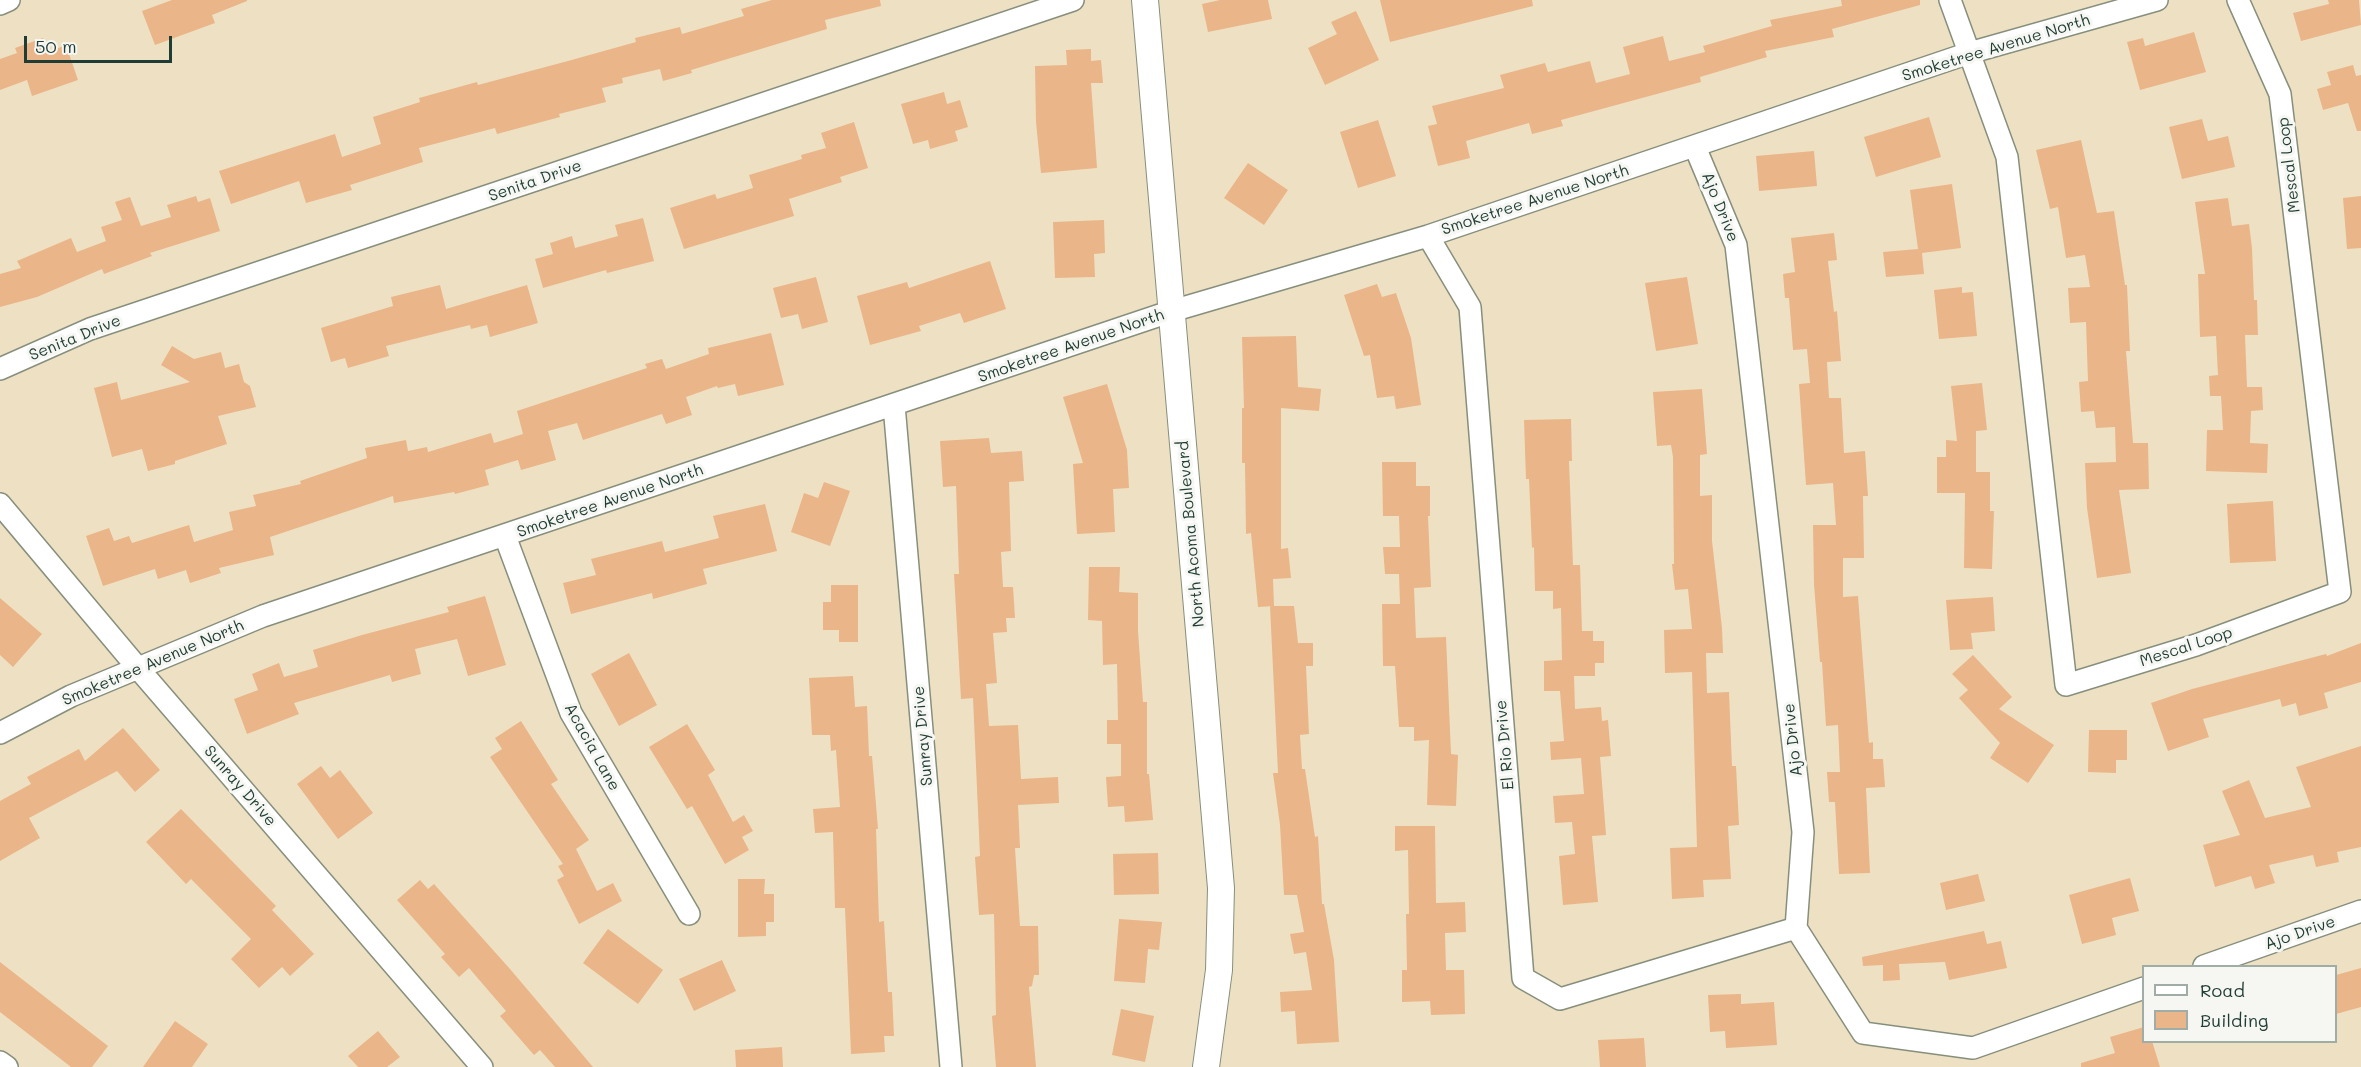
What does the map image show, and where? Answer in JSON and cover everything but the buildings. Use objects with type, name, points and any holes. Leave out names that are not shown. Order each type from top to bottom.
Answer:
[{"type":"main road","name":"North Acoma Boulevard","points":[[1145,0],[1221,888],[1219,970],[1206,1067]]},
{"type":"street","points":[[0,4],[9,0]]},
{"type":"street","name":"Senita Drive","points":[[0,369],[90,329],[1073,0]]},
{"type":"street","points":[[1950,0],[1969,53]]},
{"type":"street","name":"Smoketree Avenue North","points":[[0,733],[71,696],[263,616],[1172,311],[1428,236],[1969,53],[2157,0]]},
{"type":"street","name":"Mescal Loop","points":[[1969,53],[2007,158],[2066,686],[2196,645],[2340,592],[2280,94],[2238,0]]},
{"type":"street","name":"Ajo Drive","points":[[1695,147],[1736,245],[1803,832],[1796,927]]},
{"type":"street","name":"El Rio Drive","points":[[1428,236],[1470,307],[1523,978],[1560,999],[1796,927]]},
{"type":"street","name":"Sunray Drive","points":[[894,405],[951,1067]]},
{"type":"street","name":"Sunray Drive","points":[[0,504],[137,667],[482,1067]]},
{"type":"street","name":"Acacia Lane","points":[[505,536],[571,713],[689,914]]},
{"type":"street","name":"Ajo Drive","points":[[2207,965],[2361,911]]},
{"type":"street","points":[[1796,927],[1863,1033],[1973,1048],[2142,989]]},
{"type":"street","points":[[0,1062],[7,1067]]}]
